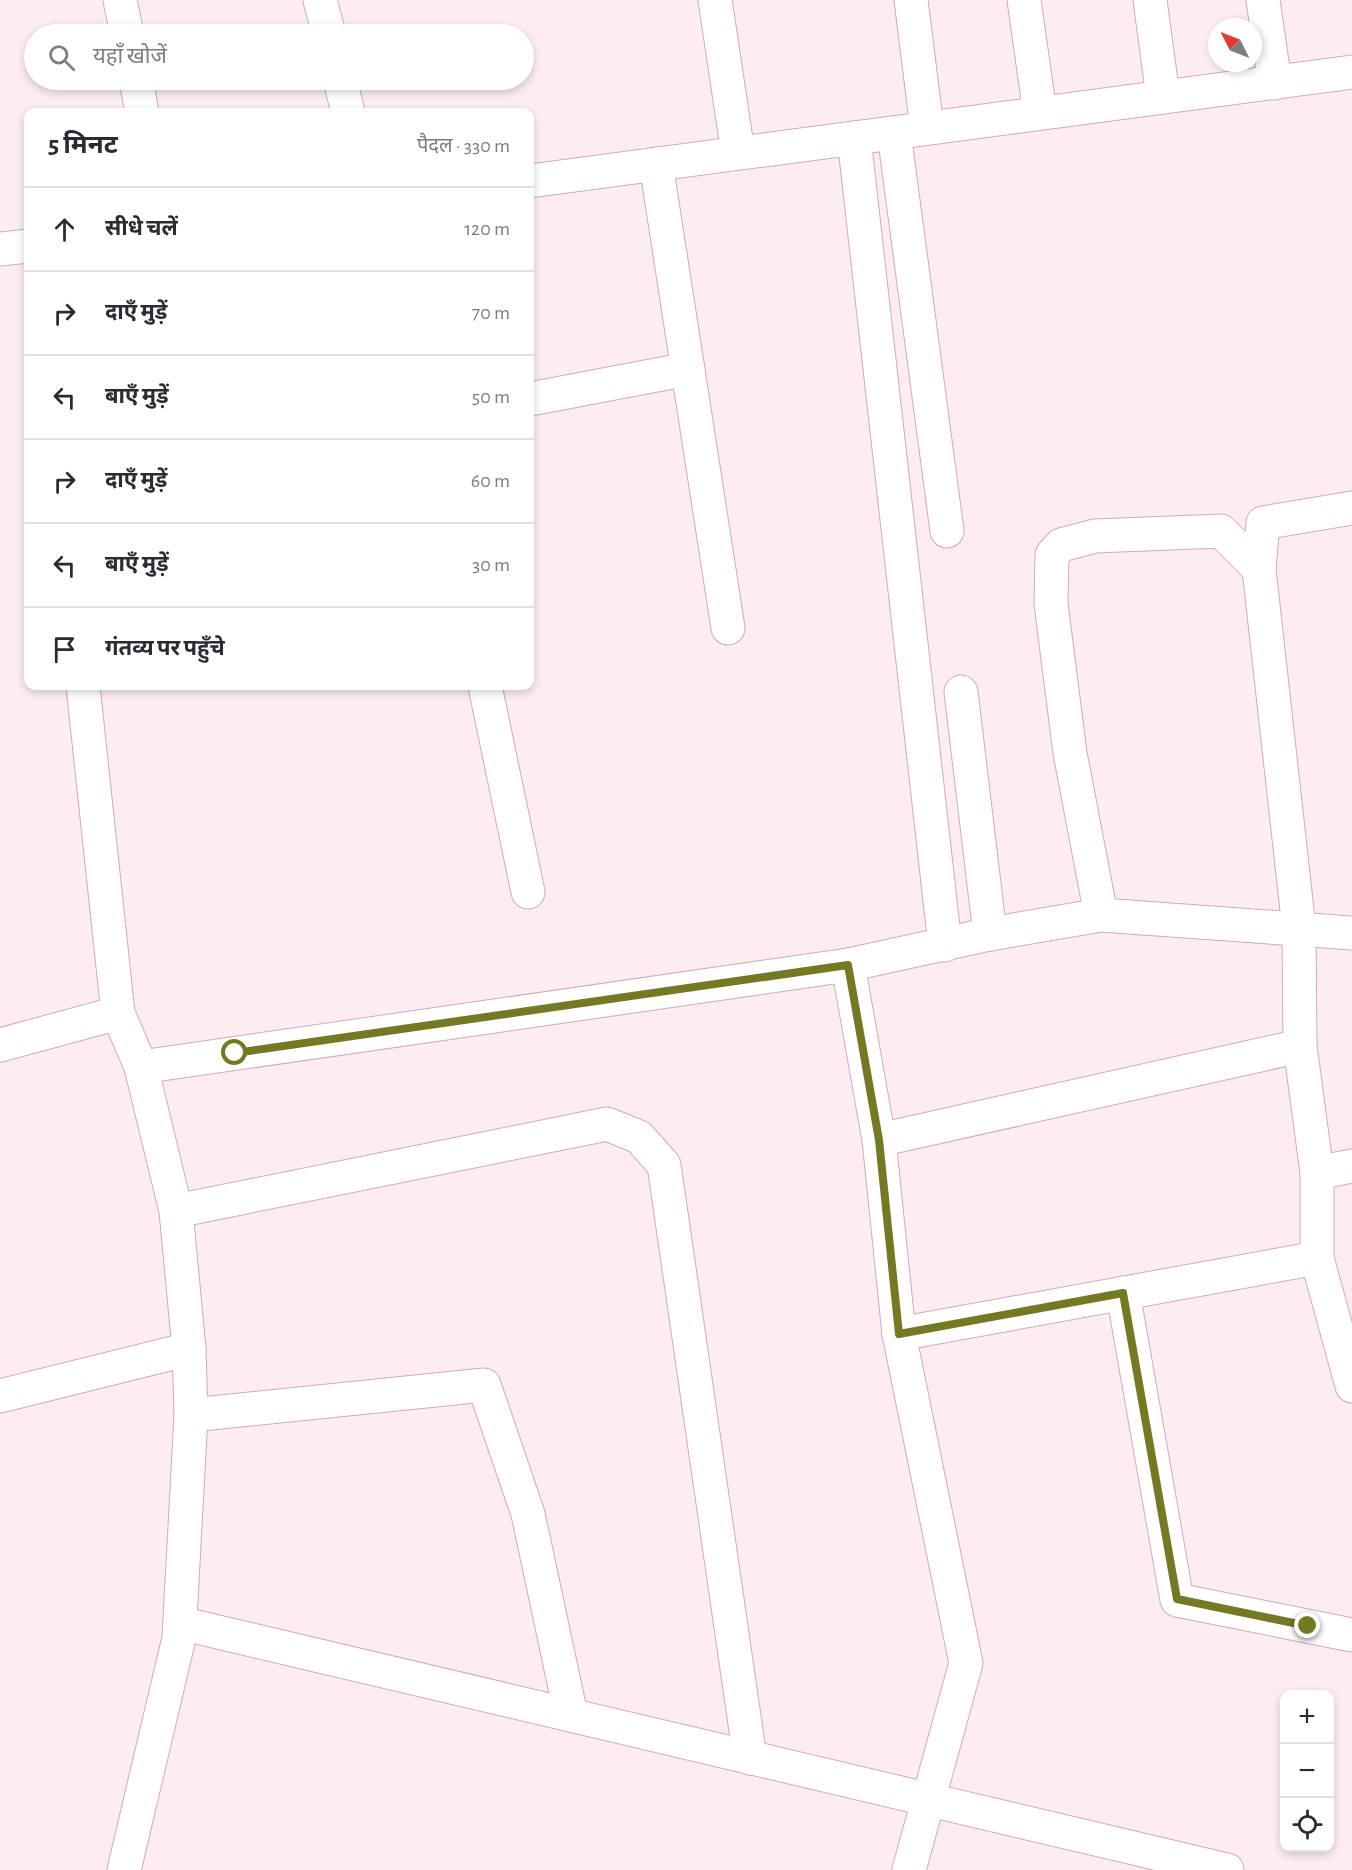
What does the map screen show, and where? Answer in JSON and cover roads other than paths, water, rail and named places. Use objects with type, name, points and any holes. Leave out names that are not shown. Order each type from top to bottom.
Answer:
[{"type":"street","points":[[120,0],[125,24]]},
{"type":"street","points":[[320,0],[326,24]]},
{"type":"street","points":[[715,0],[738,153]]},
{"type":"street","points":[[911,0],[927,128]]},
{"type":"street","points":[[1024,0],[1040,113]]},
{"type":"street","points":[[1150,0],[1163,97]]},
{"type":"street","points":[[1263,0],[1275,83]]},
{"type":"street","points":[[534,180],[1352,72]]},
{"type":"street","points":[[138,90],[141,108]]},
{"type":"street","points":[[342,90],[347,108]]},
{"type":"street","points":[[894,132],[947,531]]},
{"type":"street","points":[[854,138],[945,945]]},
{"type":"street","points":[[656,164],[728,628]]},
{"type":"street","points":[[0,249],[24,246]]},
{"type":"street","points":[[534,398],[688,369]]},
{"type":"street","points":[[1352,508],[1263,523],[1259,569],[1299,928],[1300,1046],[1317,1173],[1317,1258],[1352,1386]]},
{"type":"street","points":[[1101,915],[1070,753],[1051,604],[1052,555],[1061,546],[1095,536],[1221,531],[1259,569]]},
{"type":"street","points":[[84,690],[118,1013],[141,1066],[176,1211],[189,1349],[191,1415],[179,1638],[124,1870]]},
{"type":"street","points":[[486,690],[528,892]]},
{"type":"street","points":[[961,692],[990,934]]},
{"type":"street","points":[[141,1066],[848,965],[990,934],[1101,915],[1352,933]]},
{"type":"street","points":[[848,965],[879,1140],[899,1334],[966,1663],[909,1870]]},
{"type":"street","points":[[0,1045],[118,1013]]},
{"type":"street","points":[[879,1140],[1300,1046]]},
{"type":"street","points":[[176,1211],[607,1124],[639,1137],[664,1165],[750,1758]]},
{"type":"street","points":[[1317,1173],[1352,1166]]},
{"type":"street","points":[[899,1334],[1317,1258]]},
{"type":"street","points":[[1123,1293],[1177,1599],[1352,1635]]},
{"type":"street","points":[[0,1396],[189,1349]]},
{"type":"street","points":[[191,1415],[484,1385],[528,1514],[571,1715]]},
{"type":"street","points":[[180,1623],[927,1799],[1139,1860],[1227,1870]]}]
